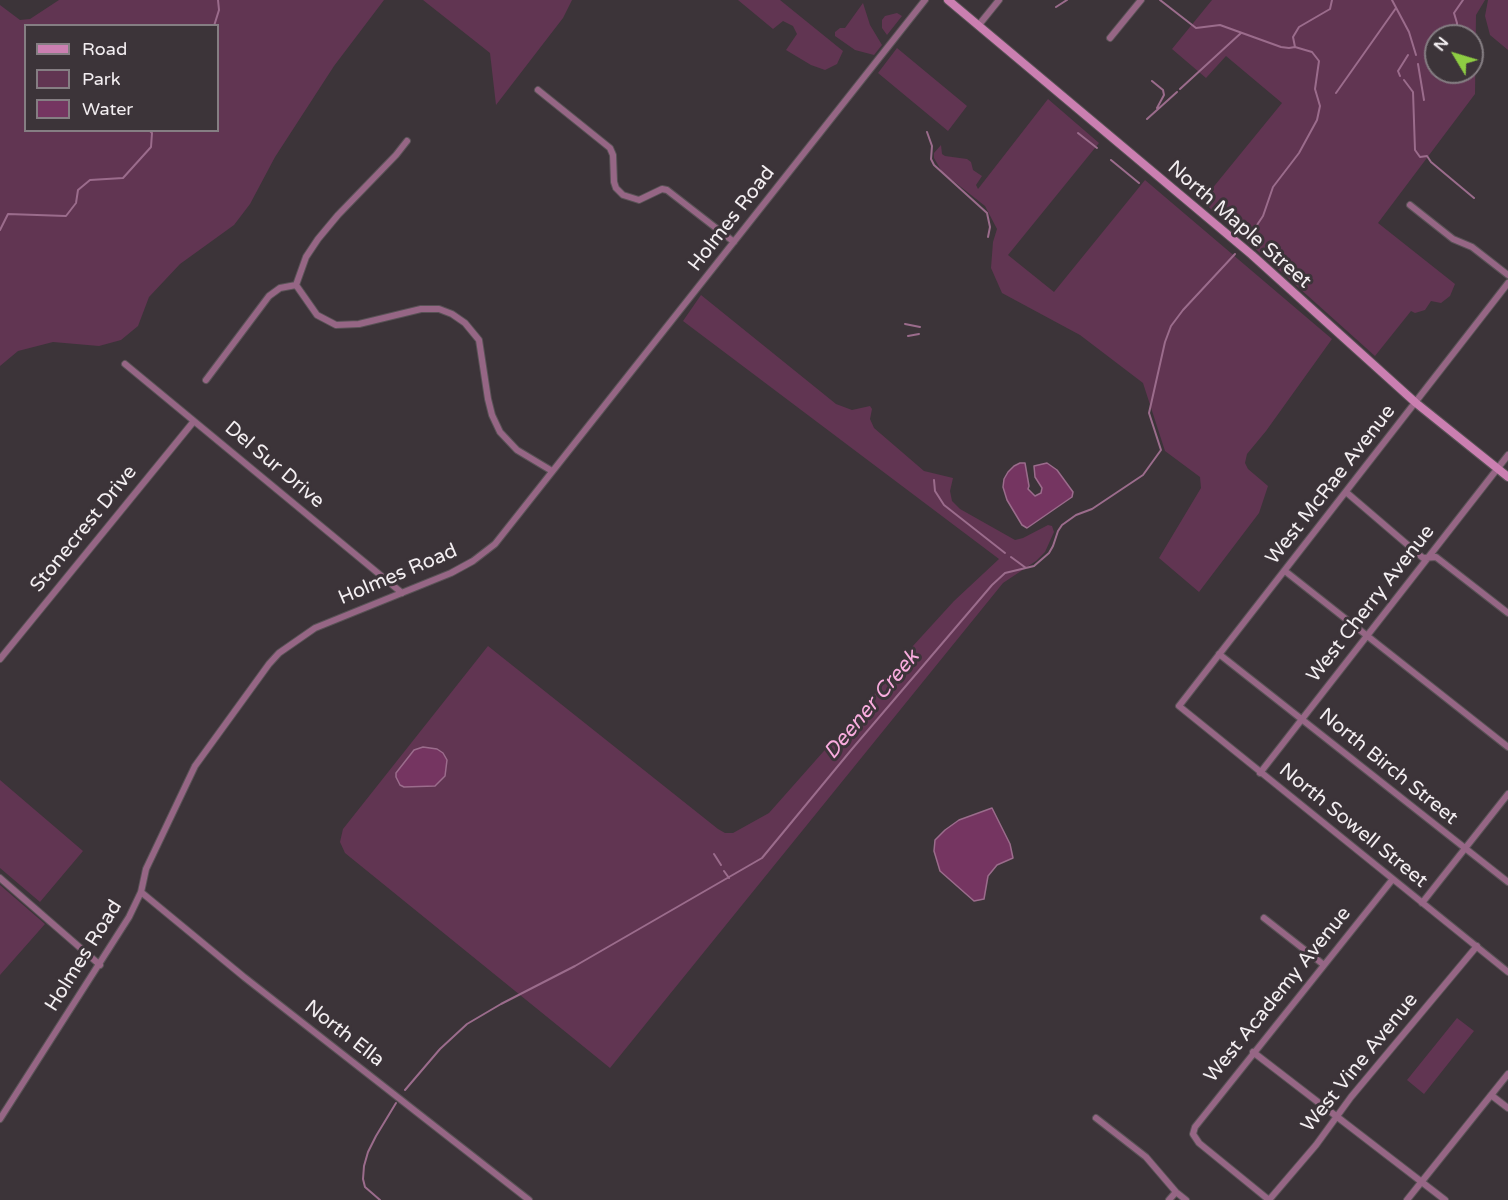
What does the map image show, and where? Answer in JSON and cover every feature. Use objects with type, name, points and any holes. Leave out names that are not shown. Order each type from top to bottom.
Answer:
[{"type":"main road","name":"North Maple Street","points":[[948,0],[1252,255],[1416,403],[1508,477]]},
{"type":"street","name":"Holmes Road","points":[[0,1119],[129,917],[141,892],[146,869],[195,766],[269,664],[279,653],[315,628],[473,561],[495,544],[925,0]]},
{"type":"street","points":[[978,26],[999,0]]},
{"type":"street","points":[[1110,38],[1141,0]]},
{"type":"street","points":[[538,90],[610,148],[613,155],[614,183],[623,195],[639,200],[662,189],[667,190],[734,242]]},
{"type":"street","points":[[296,285],[306,257],[318,239],[407,141]]},
{"type":"street","points":[[1410,205],[1453,239],[1472,247],[1508,275]]},
{"type":"street","name":"West McRae Avenue","points":[[1179,706],[1508,283]]},
{"type":"street","points":[[206,380],[269,296],[280,288],[296,285]]},
{"type":"street","points":[[296,285],[317,315],[336,325],[359,324],[421,309],[439,309],[465,323],[479,340],[488,399],[500,432],[517,450],[552,471]]},
{"type":"street","name":"Del Sur Drive","points":[[125,364],[402,592]]},
{"type":"street","name":"Stonecrest Drive","points":[[0,659],[194,421]]},
{"type":"street","name":"West Cherry Avenue","points":[[1260,772],[1508,455]]},
{"type":"street","points":[[1346,492],[1423,558],[1436,557],[1508,613]]},
{"type":"street","points":[[1285,571],[1508,747]]},
{"type":"street","name":"North Birch Street","points":[[1219,654],[1508,882]]},
{"type":"street","name":"North Sowell Street","points":[[1179,706],[1392,880],[1507,969]]},
{"type":"street","points":[[1422,903],[1508,794]]},
{"type":"street","points":[[0,878],[100,965]]},
{"type":"street","name":"West Academy Avenue","points":[[1269,1200],[1199,1143],[1193,1134],[1198,1120],[1392,880]]},
{"type":"street","name":"North Ella","points":[[141,892],[244,977],[529,1200]]},
{"type":"street","points":[[1264,918],[1324,965]]},
{"type":"street","name":"West Vine Avenue","points":[[1269,1200],[1476,946]]},
{"type":"street","points":[[1253,1052],[1445,1200]]},
{"type":"street","points":[[1407,1200],[1508,1074]]},
{"type":"street","points":[[1491,1095],[1508,1108]]},
{"type":"street","points":[[1096,1118],[1146,1158],[1186,1200]]},
{"type":"street","points":[[1169,1200],[1176,1192]]},
{"type":"green space","points":[[59,0],[384,0],[334,66],[275,157],[250,204],[234,225],[180,264],[149,297],[138,326],[121,340],[99,346],[53,342],[18,351],[0,366],[0,5],[20,20],[30,19]]},
{"type":"green space","points":[[423,0],[572,0],[563,18],[496,105],[490,53]]},
{"type":"green space","points":[[738,0],[780,0],[843,51],[837,64],[825,70],[811,65],[786,50],[797,34],[793,26],[783,21],[773,29]]},
{"type":"green space","points":[[1212,0],[1485,0],[1476,15],[1476,24],[1424,24],[1424,84],[1475,84],[1475,94],[1378,223],[1455,284],[1450,296],[1441,303],[1431,301],[1425,310],[1415,313],[1411,311],[1375,356],[1202,201],[1282,103],[1226,56],[1206,78],[1172,49]]},
{"type":"green space","points":[[1488,0],[1508,0],[1508,50],[1490,35],[1485,16]]},
{"type":"green space","points":[[863,3],[870,25],[882,45],[874,55],[855,50],[835,36],[835,32],[840,28],[845,28]]},
{"type":"green space","points":[[897,13],[902,16],[887,35],[882,28],[882,20],[885,16]]},
{"type":"green space","points":[[897,48],[967,106],[948,131],[878,73]]},
{"type":"green space","points":[[1048,99],[1099,143],[1008,255],[1054,292],[1145,180],[1332,339],[1247,454],[1245,463],[1248,469],[1268,486],[1259,513],[1199,592],[1159,558],[1201,488],[1200,477],[1165,451],[1143,383],[1080,335],[1002,293],[991,268],[993,242],[997,229],[985,206],[942,172],[934,158],[934,153],[941,145],[942,154],[945,156],[967,159],[971,162],[973,170],[982,176],[976,185],[978,189]]},
{"type":"green space","points":[[701,295],[836,404],[852,410],[870,406],[872,409],[870,419],[874,428],[924,471],[953,478],[950,491],[952,501],[960,509],[1015,540],[1048,525],[1052,526],[1054,532],[1045,552],[1036,561],[1003,583],[610,1068],[345,853],[340,842],[343,829],[488,646],[718,829],[725,833],[733,833],[769,813],[893,673],[912,647],[954,601],[999,559],[683,321]]},
{"type":"green space","points":[[0,780],[83,851],[40,902],[0,868]]},
{"type":"green space","points":[[0,885],[45,924],[0,975]]},
{"type":"green space","points":[[1457,1018],[1474,1031],[1424,1094],[1407,1080]]},
{"type":"water","points":[[1020,463],[1025,463],[1028,489],[1035,496],[1041,493],[1042,488],[1035,477],[1034,466],[1047,463],[1057,470],[1073,492],[1072,497],[1027,528],[1022,525],[1007,500],[1003,487],[1008,472]]},
{"type":"water","points":[[423,747],[437,749],[443,753],[447,760],[445,776],[435,786],[404,787],[400,785],[396,773],[414,750]]},
{"type":"water","points":[[992,808],[1010,844],[1013,858],[997,865],[988,876],[984,899],[974,901],[940,871],[934,851],[935,840],[959,820]]},
{"type":"waterway","points":[[215,24],[219,10],[218,0]]},
{"type":"waterway","points":[[1056,7],[1067,0]]},
{"type":"waterway","points":[[1160,0],[1196,28],[1220,25],[1281,47],[1295,47]]},
{"type":"waterway","name":"Deener Creek","points":[[1249,237],[1263,216],[1273,187],[1299,153],[1317,120],[1320,106],[1315,89],[1319,61],[1312,52],[1295,47],[1293,37],[1299,27],[1330,9],[1332,0]]},
{"type":"waterway","points":[[1392,0],[1409,32],[1416,55]]},
{"type":"waterway","points":[[1457,24],[1454,13],[1463,0]]},
{"type":"waterway","points":[[1336,93],[1396,8]]},
{"type":"waterway","points":[[1180,89],[1241,33]]},
{"type":"waterway","points":[[1400,76],[1398,71],[1408,55]]},
{"type":"waterway","points":[[1418,64],[1424,100]]},
{"type":"waterway","points":[[1404,80],[1413,92],[1415,150],[1420,157],[1427,156],[1431,162],[1474,198]]},
{"type":"waterway","points":[[1152,81],[1163,90],[1164,95],[1157,108]]},
{"type":"waterway","points":[[1147,119],[1177,92]]},
{"type":"waterway","points":[[0,230],[8,214],[66,216],[76,203],[78,190],[90,180],[123,178],[151,147],[151,132]]},
{"type":"waterway","points":[[927,132],[932,146],[931,159],[934,165],[987,213],[990,227],[988,237]]},
{"type":"waterway","points":[[1078,133],[1097,148]]},
{"type":"waterway","points":[[1111,160],[1139,183]]},
{"type":"waterway","name":"Deener Creek","points":[[405,1090],[440,1049],[467,1024],[575,966],[762,858],[992,585],[1005,573],[1034,566],[1049,553],[1062,525],[1076,515],[1092,509],[1143,475],[1161,450],[1149,413],[1165,342],[1171,326],[1235,254]]},
{"type":"waterway","points":[[905,324],[920,327]]},
{"type":"waterway","points":[[908,336],[919,334]]},
{"type":"waterway","points":[[934,480],[935,491],[944,505],[1005,553]]},
{"type":"waterway","points":[[1011,557],[1026,568]]},
{"type":"waterway","points":[[714,854],[721,865]]},
{"type":"waterway","name":"Deener Creek","points":[[724,871],[729,878]]},
{"type":"waterway","name":"Deener Creek","points":[[380,1200],[365,1187],[364,1166],[376,1136],[396,1103]]}]
